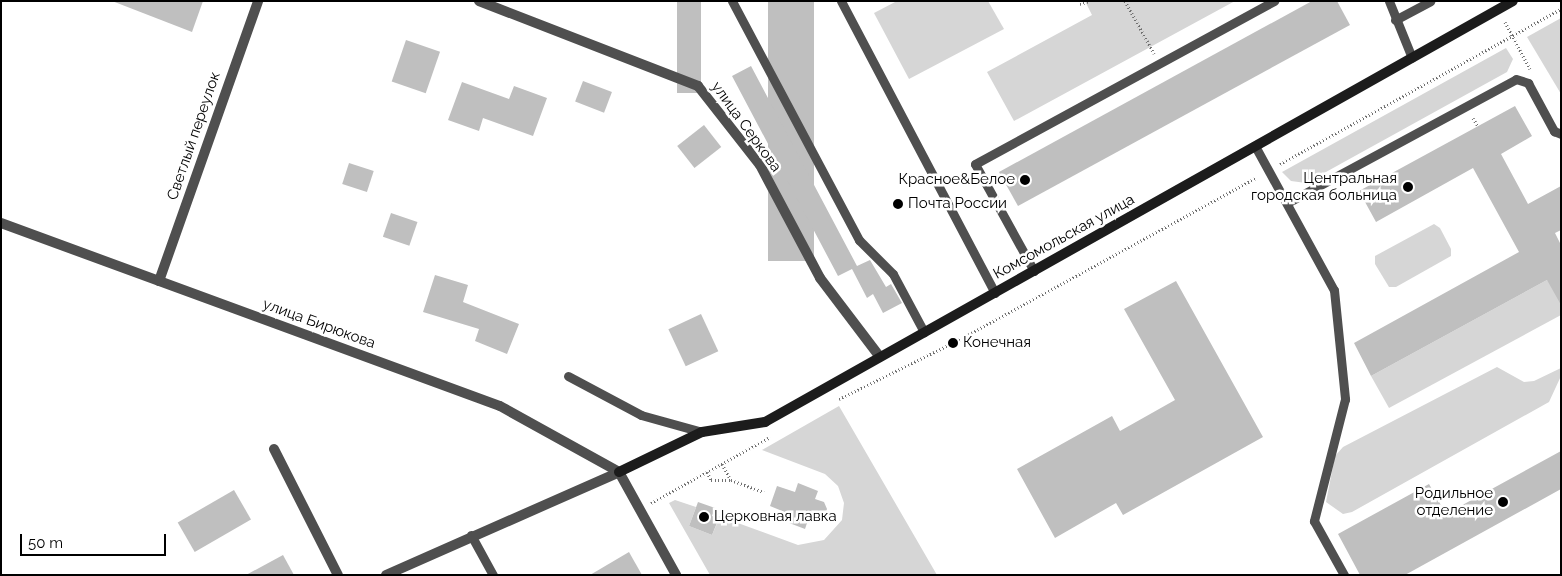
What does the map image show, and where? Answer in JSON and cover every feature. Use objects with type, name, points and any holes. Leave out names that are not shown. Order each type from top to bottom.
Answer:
[{"type":"street","name":"Светлый переулок","points":[[159,282],[258,1]]},
{"type":"street","name":"улица Серкова","points":[[479,1],[698,86],[760,165],[820,278],[880,357]]},
{"type":"street","name":"Комсомольская улица","points":[[619,472],[702,432],[765,422],[1513,1]]},
{"type":"street","name":"улица Бирюкова","points":[[1,223],[500,406],[619,472]]},
{"type":"street","points":[[274,449],[338,575]]},
{"type":"street","points":[[386,575],[471,535],[619,472],[676,575]]},
{"type":"lane","points":[[732,1],[859,240],[893,274],[924,332]]},
{"type":"lane","points":[[841,1],[995,293]]},
{"type":"lane","points":[[1034,271],[975,164],[1274,1]]},
{"type":"lane","points":[[1389,1],[1395,20],[1412,58]]},
{"type":"lane","points":[[1395,20],[1430,1]]},
{"type":"lane","points":[[1287,203],[1516,79],[1528,83],[1554,132],[1561,134]]},
{"type":"lane","points":[[1255,146],[1334,290],[1346,399],[1314,521],[1344,575]]},
{"type":"lane","points":[[568,376],[641,415],[702,432]]},
{"type":"lane","points":[[471,535],[494,575]]},
{"type":"path","points":[[1080,4],[1089,1]]},
{"type":"path","points":[[1125,1],[1160,63]]},
{"type":"path","points":[[1499,9],[1531,72]]},
{"type":"path","points":[[837,400],[954,343],[1561,9]]},
{"type":"path","points":[[640,509],[780,432]]},
{"type":"path","points":[[722,464],[731,480]]},
{"type":"path","points":[[707,472],[711,480],[731,480],[764,492]]},
{"type":"shaded area","points":[[897,1],[988,1],[1004,29],[909,79],[874,13]]},
{"type":"shaded area","points":[[1085,1],[1235,1],[1014,121],[987,72],[1092,15]]},
{"type":"shaded area","points":[[1561,18],[1561,94],[1527,37]]},
{"type":"shaded area","points":[[1506,48],[1513,59],[1507,72],[1306,183],[1291,181],[1282,172]]},
{"type":"shaded area","points":[[1434,224],[1440,228],[1451,249],[1451,256],[1396,287],[1389,287],[1375,264],[1375,256]]},
{"type":"shaded area","points":[[1547,280],[1561,286],[1561,315],[1389,408],[1371,376]]},
{"type":"shaded area","points":[[1497,367],[1524,382],[1534,381],[1561,368],[1561,376],[1549,402],[1352,512],[1343,514],[1326,502],[1335,456],[1343,447]]},
{"type":"shaded area","points":[[839,406],[937,575],[710,575],[669,503],[675,500],[696,507],[689,526],[712,535],[719,519],[713,514],[798,545],[824,540],[842,520],[844,503],[838,486],[825,474],[762,450]]},
{"type":"building","points":[[112,1],[203,1],[192,32]]},
{"type":"building","points":[[677,1],[701,1],[701,93],[677,93]]},
{"type":"building","points":[[768,1],[814,1],[814,261],[768,261]]},
{"type":"building","points":[[1312,1],[1337,1],[1350,25],[1018,206],[999,172]]},
{"type":"building","points":[[406,40],[440,52],[426,93],[392,82]]},
{"type":"building","points":[[751,66],[857,266],[870,260],[886,287],[891,284],[902,303],[883,313],[873,294],[867,298],[852,269],[838,276],[732,76]]},
{"type":"building","points":[[583,81],[612,92],[604,113],[575,102]]},
{"type":"building","points":[[462,82],[509,99],[514,86],[547,98],[533,136],[483,118],[479,131],[448,120]]},
{"type":"building","points":[[1515,106],[1532,136],[1501,154],[1528,204],[1561,186],[1561,230],[1555,233],[1561,245],[1561,305],[1547,280],[1371,376],[1354,343],[1519,252],[1473,168],[1376,222],[1359,191]]},
{"type":"building","points":[[704,125],[721,147],[694,168],[677,146]]},
{"type":"building","points":[[349,163],[374,171],[367,192],[342,184]]},
{"type":"building","points":[[391,213],[417,222],[409,246],[383,237]]},
{"type":"building","points":[[435,275],[468,285],[463,302],[519,324],[507,354],[475,341],[479,329],[423,312]]},
{"type":"building","points":[[1176,281],[1263,437],[1123,515],[1116,503],[1055,538],[1017,469],[1112,416],[1120,431],[1175,400],[1124,309]]},
{"type":"building","points":[[701,314],[718,351],[686,366],[668,329]]},
{"type":"building","points":[[1561,451],[1561,489],[1405,575],[1360,575],[1338,534],[1429,484],[1446,514]]},
{"type":"building","points":[[798,483],[818,491],[815,499],[824,502],[827,509],[823,520],[816,523],[808,520],[805,529],[784,521],[787,513],[770,506],[777,486],[795,492]]},
{"type":"building","points":[[234,490],[251,519],[195,552],[178,522]]},
{"type":"building","name":"Церковная лавка","points":[[698,502],[715,508],[712,516],[719,518],[712,535],[689,526]]},
{"type":"building","points":[[629,552],[642,575],[590,575]]},
{"type":"building","points":[[283,555],[294,575],[246,575]]},
{"type":"place","name":"Красное&Белое","points":[[1025,180]]},
{"type":"place","name":"Центральная городская больница","points":[[1408,187]]},
{"type":"place","name":"Почта России","points":[[898,204]]},
{"type":"place","name":"Конечная","points":[[953,343]]},
{"type":"place","name":"Родильное отделение","points":[[1503,502]]},
{"type":"place","name":"Церковная лавка","points":[[704,517]]}]
